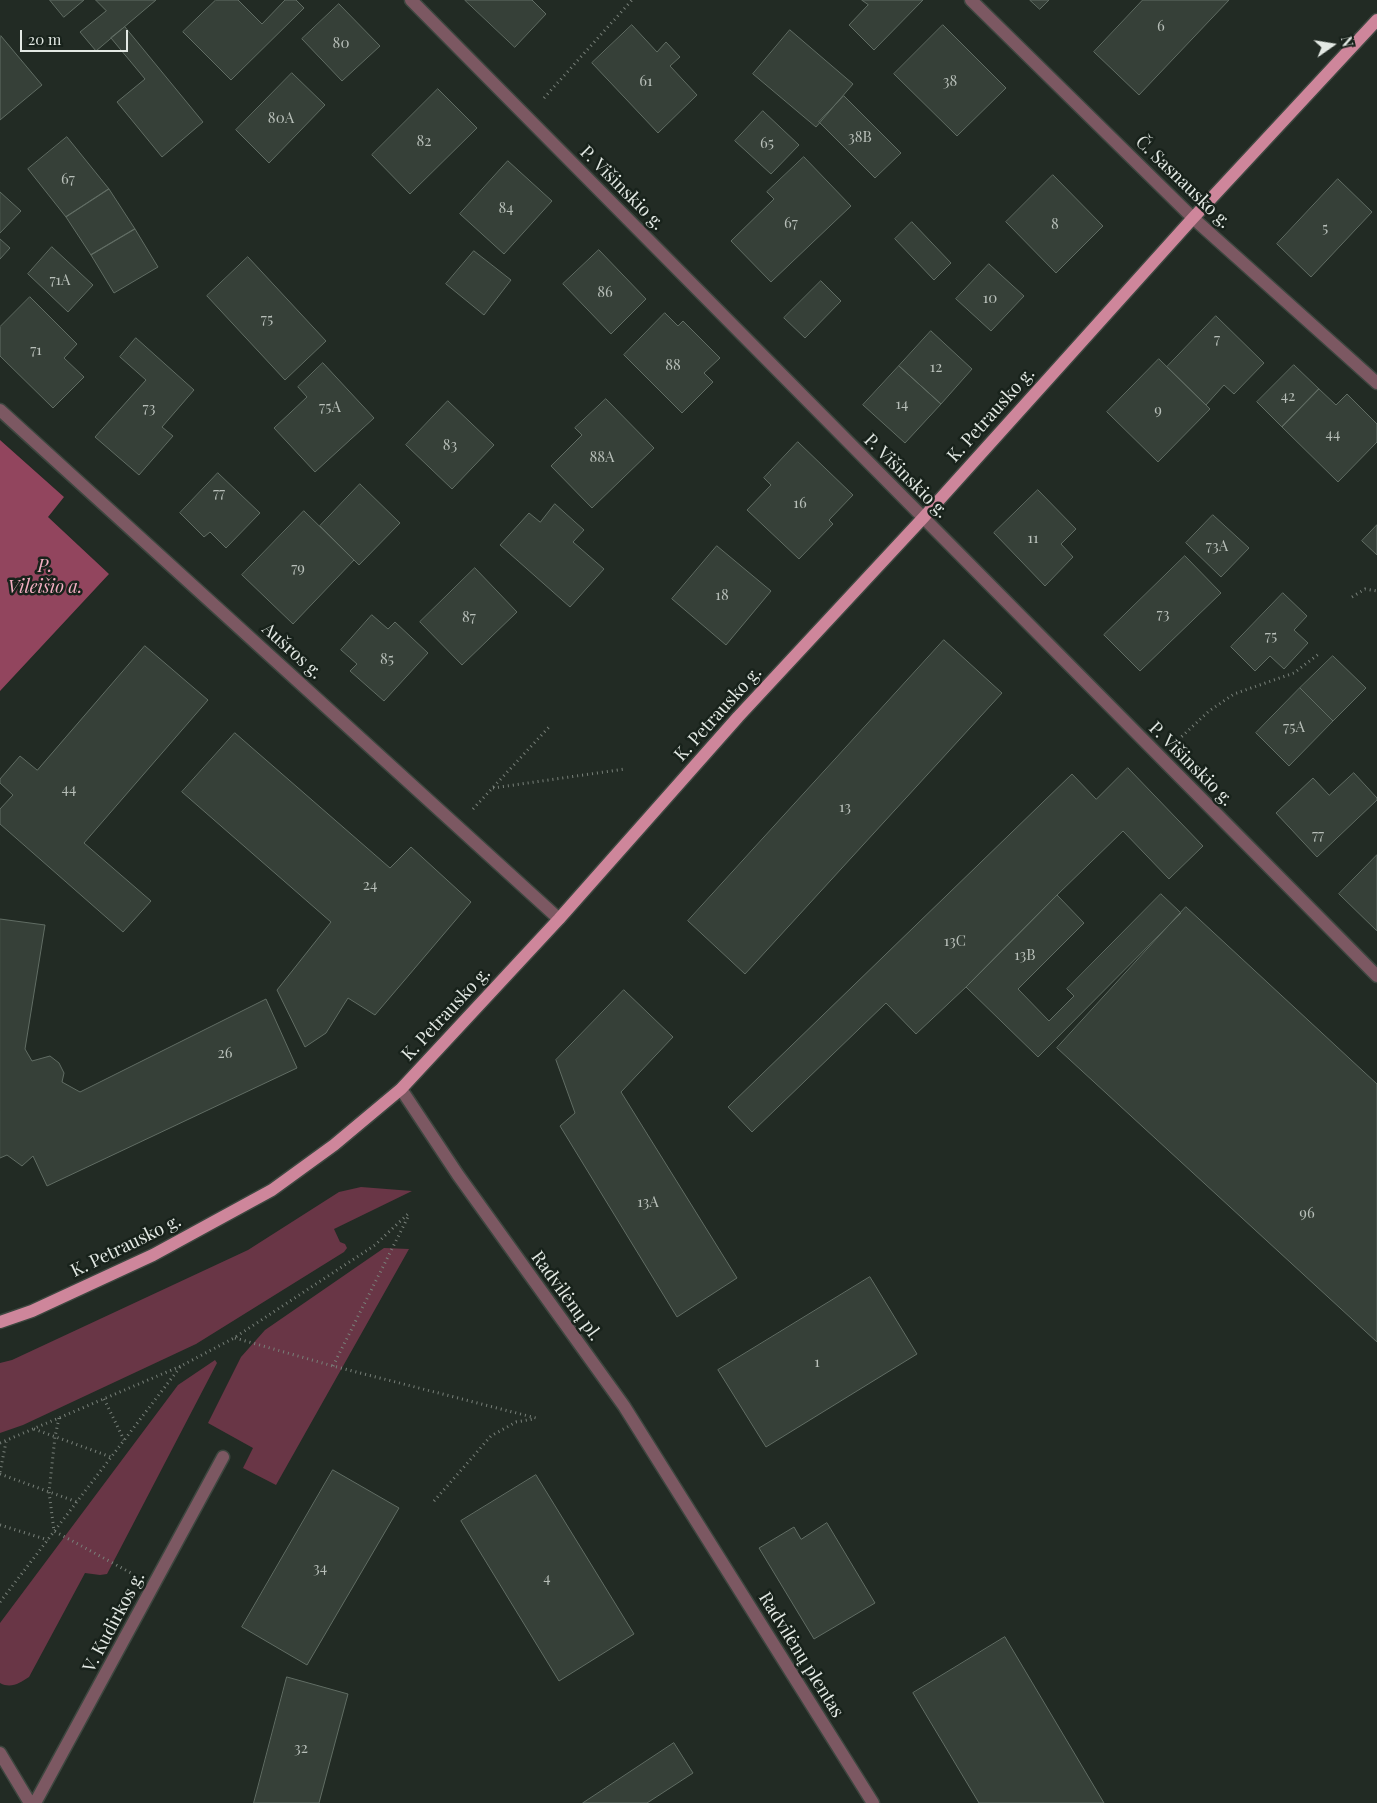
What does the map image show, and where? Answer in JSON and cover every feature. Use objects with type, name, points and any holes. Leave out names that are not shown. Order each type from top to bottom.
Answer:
[{"type":"main road","name":"K. Petrausko g.","points":[[0,1322],[32,1311],[153,1255],[272,1190],[334,1145],[401,1089],[559,919],[738,717],[923,518],[1193,218],[1377,20]]},
{"type":"street","name":"P. Višinskio g.","points":[[411,0],[1377,976]]},
{"type":"street","name":"Č. Sasnausko g.","points":[[971,0],[1193,218],[1377,383]]},
{"type":"street","name":"Aušros g.","points":[[0,410],[559,919]]},
{"type":"street","name":"Radvilėnų pl.","points":[[401,1089],[458,1175],[624,1406],[700,1525]]},
{"type":"street","name":"V. Kudirkos g.","points":[[35,1803],[222,1457]]},
{"type":"street","name":"Radvilėnų plentas","points":[[700,1525],[873,1803]]},
{"type":"street","points":[[0,1753],[30,1803]]},
{"type":"path","points":[[527,117],[632,0]]},
{"type":"path","points":[[1352,597],[1365,589],[1377,591]]},
{"type":"path","points":[[1160,757],[1209,711],[1234,694],[1294,673],[1320,653]]},
{"type":"path","points":[[457,826],[550,726]]},
{"type":"path","points":[[493,788],[625,769]]},
{"type":"path","points":[[0,1443],[181,1366],[234,1338],[375,1245],[410,1212],[333,1366]]},
{"type":"path","points":[[234,1338],[333,1366],[536,1418],[516,1422],[491,1436],[434,1500]]},
{"type":"path","points":[[0,1602],[181,1366]]},
{"type":"path","points":[[104,1399],[124,1440]]},
{"type":"path","points":[[54,1531],[49,1492],[59,1418]]},
{"type":"path","points":[[33,1429],[110,1457]]},
{"type":"path","points":[[6,1441],[0,1473],[77,1502]]},
{"type":"path","points":[[0,1525],[48,1540]]},
{"type":"path","points":[[54,1531],[153,1586]]},
{"type":"shaded area","points":[[361,1187],[412,1191],[334,1229],[340,1242],[345,1244],[347,1248],[344,1252],[196,1344],[23,1425],[0,1433],[0,1363],[12,1360],[248,1250],[339,1192]]},
{"type":"shaded area","points":[[384,1248],[409,1249],[276,1485],[243,1468],[253,1448],[208,1423],[241,1357],[265,1330]]},
{"type":"shaded area","points":[[215,1360],[217,1363],[107,1574],[85,1573],[29,1677],[12,1685],[0,1683],[0,1623],[178,1385]]},
{"type":"green space","name":"P. Vileišio a.","points":[[0,440],[64,497],[48,517],[109,574],[0,691]]},
{"type":"building","points":[[50,0],[84,0],[64,17]]},
{"type":"building","points":[[96,0],[156,0],[96,51],[80,32],[106,11]]},
{"type":"building","points":[[216,0],[238,0],[262,24],[285,0],[296,0],[304,8],[231,80],[183,32]]},
{"type":"building","points":[[465,0],[532,0],[546,14],[515,47]]},
{"type":"building","points":[[862,0],[923,0],[874,50],[849,25],[868,5]]},
{"type":"building","points":[[1030,0],[1049,0],[1040,9]]},
{"type":"building","points":[[1143,0],[1229,0],[1139,95],[1094,52]]},
{"type":"building","points":[[339,4],[380,46],[342,81],[302,39]]},
{"type":"building","points":[[632,25],[657,52],[666,42],[680,57],[670,66],[697,95],[658,133],[592,63]]},
{"type":"building","points":[[943,25],[1006,88],[957,136],[894,74]]},
{"type":"building","points":[[125,27],[203,122],[162,157],[117,102],[145,79],[111,38]]},
{"type":"building","points":[[790,30],[853,84],[816,127],[753,74]]},
{"type":"building","points":[[0,37],[42,85],[0,120]]},
{"type":"building","points":[[292,73],[325,105],[269,163],[236,130]]},
{"type":"building","points":[[438,89],[477,128],[410,194],[372,155]]},
{"type":"building","points":[[844,96],[901,153],[875,178],[819,122]]},
{"type":"building","points":[[763,111],[799,145],[771,174],[735,141]]},
{"type":"building","points":[[67,137],[109,189],[66,217],[28,169]]},
{"type":"building","points":[[804,157],[851,206],[771,282],[731,241],[774,199],[767,192]]},
{"type":"building","points":[[508,161],[552,201],[504,254],[460,214]]},
{"type":"building","points":[[1053,175],[1103,226],[1056,273],[1006,222]]},
{"type":"building","points":[[1338,179],[1372,212],[1311,277],[1277,244]]},
{"type":"building","points":[[109,189],[135,229],[91,255],[66,217]]},
{"type":"building","points":[[0,192],[21,211],[0,233]]},
{"type":"building","points":[[912,222],[951,263],[934,280],[895,239]]},
{"type":"building","points":[[135,229],[158,267],[114,293],[91,255]]},
{"type":"building","points":[[0,239],[10,248],[0,259]]},
{"type":"building","points":[[52,247],[93,285],[68,312],[28,274]]},
{"type":"building","points":[[599,250],[646,299],[611,334],[563,284]]},
{"type":"building","points":[[474,251],[511,280],[484,315],[446,284]]},
{"type":"building","points":[[248,257],[326,341],[285,380],[207,296]]},
{"type":"building","points":[[989,264],[1024,296],[991,331],[956,299]]},
{"type":"building","points":[[821,281],[841,301],[805,338],[784,318]]},
{"type":"building","points":[[30,297],[77,344],[64,358],[84,377],[53,408],[0,356],[0,327]]},
{"type":"building","points":[[665,313],[678,326],[683,321],[720,358],[704,373],[713,382],[682,413],[624,355]]},
{"type":"building","points":[[1216,316],[1264,363],[1234,394],[1224,385],[1206,405],[1167,367]]},
{"type":"building","points":[[931,331],[972,369],[941,404],[899,366]]},
{"type":"building","points":[[136,338],[194,390],[162,427],[173,436],[139,475],[95,437],[146,380],[120,357]]},
{"type":"building","points":[[1159,359],[1210,409],[1158,462],[1107,412]]},
{"type":"building","points":[[323,363],[374,418],[315,472],[274,428],[307,397],[298,387]]},
{"type":"building","points":[[1294,365],[1319,389],[1282,427],[1257,402]]},
{"type":"building","points":[[899,366],[941,404],[905,443],[863,405]]},
{"type":"building","points":[[1319,389],[1336,405],[1347,394],[1377,424],[1377,442],[1338,482],[1282,427]]},
{"type":"building","points":[[606,399],[654,448],[592,508],[551,466],[582,435],[575,428]]},
{"type":"building","points":[[448,401],[494,445],[452,489],[406,445]]},
{"type":"building","points":[[798,442],[853,495],[829,520],[833,524],[799,559],[747,510],[771,485],[764,478]]},
{"type":"building","points":[[218,473],[260,513],[226,548],[210,532],[204,537],[180,513]]},
{"type":"building","points":[[360,484],[400,523],[359,565],[320,526]]},
{"type":"building","points":[[1038,490],[1076,529],[1061,544],[1073,557],[1045,586],[994,533]]},
{"type":"building","points":[[555,504],[584,530],[573,542],[604,569],[570,607],[500,545],[529,513],[540,522]]},
{"type":"building","points":[[304,511],[354,560],[293,624],[242,575]]},
{"type":"building","points":[[1213,515],[1249,548],[1221,577],[1186,543]]},
{"type":"building","points":[[1377,525],[1377,555],[1362,541]]},
{"type":"building","points":[[717,546],[771,591],[726,645],[672,599]]},
{"type":"building","points":[[1185,556],[1221,593],[1140,671],[1104,635]]},
{"type":"building","points":[[475,568],[517,612],[462,665],[420,622]]},
{"type":"building","points":[[1283,593],[1307,616],[1294,630],[1308,643],[1284,669],[1270,656],[1255,671],[1231,647]]},
{"type":"building","points":[[372,615],[388,629],[395,622],[428,653],[384,701],[350,671],[357,664],[341,650]]},
{"type":"building","points":[[944,640],[1002,693],[745,974],[688,921]]},
{"type":"building","points":[[145,646],[208,700],[84,843],[151,901],[123,932],[0,824],[0,809],[13,795],[0,783],[0,779],[20,756],[37,770]]},
{"type":"building","points":[[1333,656],[1366,688],[1333,721],[1300,688]]},
{"type":"building","points":[[1300,688],[1333,721],[1289,766],[1256,733]]},
{"type":"building","points":[[235,733],[390,868],[411,847],[471,902],[375,1015],[348,998],[326,1033],[305,1047],[277,990],[331,922],[182,792]]},
{"type":"building","points":[[1128,768],[1203,846],[1169,879],[1123,831],[916,1034],[886,1003],[752,1132],[728,1107],[1072,774],[1096,799]]},
{"type":"building","points":[[1354,773],[1377,800],[1317,857],[1276,813],[1313,778],[1329,795]]},
{"type":"building","points":[[1377,855],[1377,931],[1339,894]]},
{"type":"building","points":[[1161,894],[1181,913],[1038,1057],[966,987],[1057,895],[1084,923],[1018,989],[1049,1021],[1074,996],[1067,989]]},
{"type":"building","points":[[1186,907],[1377,1084],[1377,1342],[1057,1048]]},
{"type":"building","points":[[0,919],[45,925],[25,1049],[32,1061],[50,1056],[59,1063],[64,1073],[62,1082],[80,1092],[266,999],[297,1068],[47,1186],[33,1156],[22,1166],[7,1155],[0,1158]]},
{"type":"building","points":[[624,990],[673,1037],[621,1092],[737,1278],[677,1317],[560,1126],[575,1113],[556,1060]]},
{"type":"building","points":[[870,1277],[917,1354],[766,1447],[718,1370]]},
{"type":"building","points":[[333,1470],[399,1508],[307,1665],[242,1627]]},
{"type":"building","points":[[536,1475],[634,1634],[559,1681],[461,1521]]},
{"type":"building","points":[[827,1523],[875,1603],[814,1639],[759,1548],[794,1527],[801,1539]]},
{"type":"building","points":[[1005,1637],[1104,1803],[979,1803],[913,1693]]},
{"type":"building","points":[[287,1677],[348,1694],[319,1803],[254,1803]]},
{"type":"building","points":[[674,1743],[693,1773],[647,1803],[583,1803]]}]
